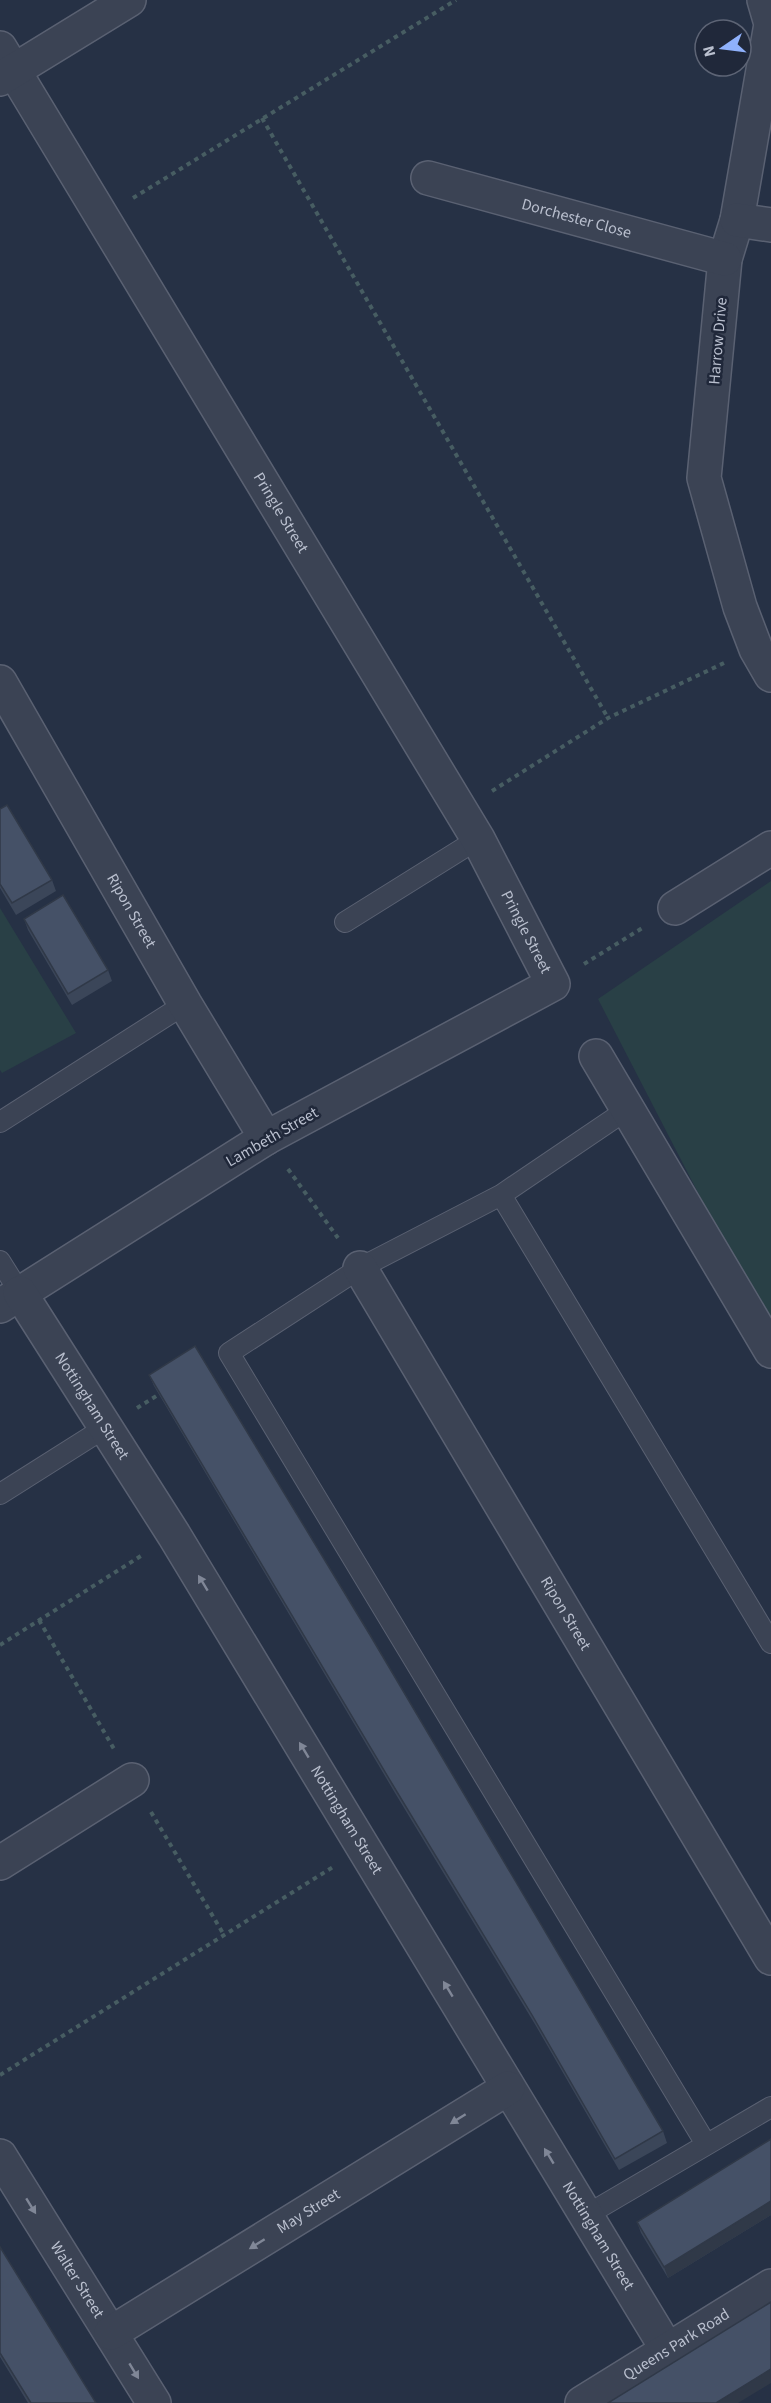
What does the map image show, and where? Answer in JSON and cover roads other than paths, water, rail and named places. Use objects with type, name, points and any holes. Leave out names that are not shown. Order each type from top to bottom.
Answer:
[{"type":"street","points":[[4,66],[129,0]]},
{"type":"street","name":"Harrow Drive","points":[[763,662],[740,607],[704,478],[725,259],[737,220],[771,24],[764,0]]},
{"type":"street","name":"Pringle Street","points":[[4,66],[102,217],[461,810],[553,984]]},
{"type":"street","name":"Dorchester Close","points":[[428,178],[725,259]]},
{"type":"street","points":[[737,220],[771,225]]},
{"type":"street","name":"Ripon Street","points":[[0,682],[185,1004],[267,1138]]},
{"type":"street","points":[[675,908],[771,848]]},
{"type":"street","name":"Lambeth Street","points":[[10,1299],[267,1138],[553,984]]},
{"type":"street","points":[[596,1056],[771,1351]]},
{"type":"street","name":"Ripon Street","points":[[360,1268],[771,1958]]},
{"type":"street","name":"Nottingham Street","points":[[10,1299],[106,1427],[174,1535],[667,2349]]},
{"type":"street","points":[[0,1863],[132,1780]]},
{"type":"street","name":"May Street","points":[[111,2333],[508,2088]]},
{"type":"street","name":"Walter Street","points":[[0,2156],[154,2403]]},
{"type":"street","name":"Queens Park Road","points":[[582,2403],[771,2286]]},
{"type":"lane","points":[[345,922],[478,839]]},
{"type":"lane","points":[[0,1122],[185,1004]]},
{"type":"lane","points":[[628,1109],[501,1195],[360,1268],[229,1353],[706,2144]]},
{"type":"lane","points":[[501,1195],[771,1643]]},
{"type":"lane","points":[[0,1261],[10,1299]]},
{"type":"lane","points":[[0,1494],[106,1427]]},
{"type":"lane","points":[[585,2216],[771,2107]]}]
